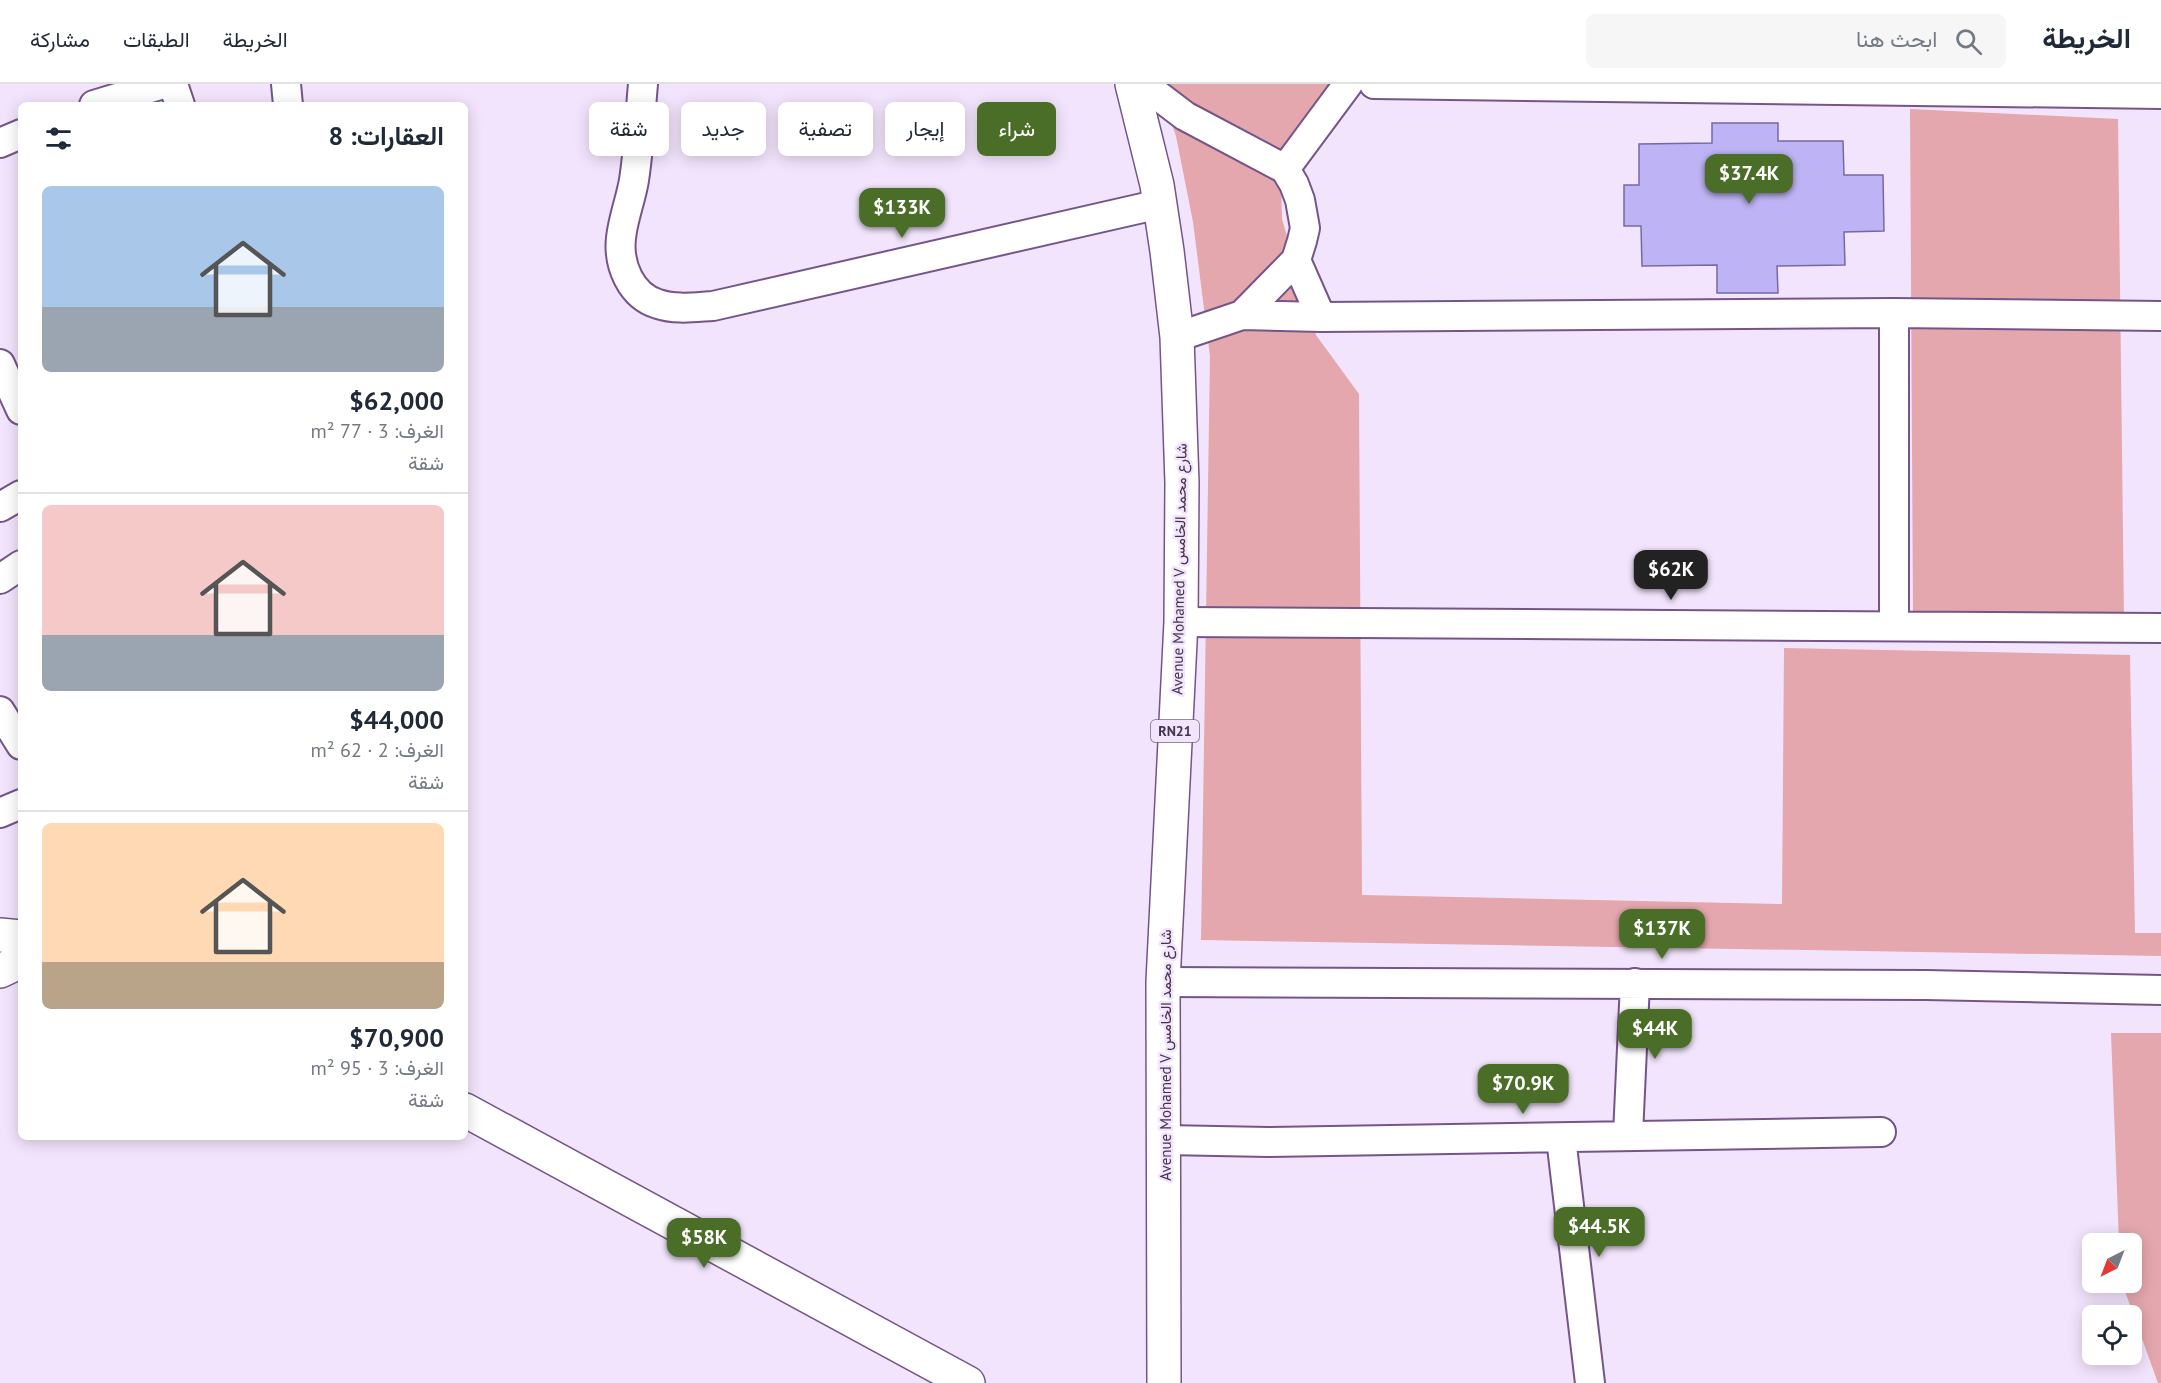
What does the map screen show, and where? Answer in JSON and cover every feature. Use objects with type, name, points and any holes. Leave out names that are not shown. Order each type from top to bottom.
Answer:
[{"type":"main road","name":"Avenue Mohamed V شارع محمد الخامس","points":[[1132,84],[1160,204],[1177,337],[1182,483],[1180,622],[1163,982],[1164,1383]]},
{"type":"main road","points":[[0,935],[18,937]]},
{"type":"main road","points":[[0,971],[18,962]]},
{"type":"main road","points":[[468,1112],[968,1383]]},
{"type":"street","points":[[104,102],[163,84]]},
{"type":"street","points":[[173,84],[179,102]]},
{"type":"street","points":[[286,84],[288,102]]},
{"type":"street","points":[[643,84],[635,172],[621,239],[622,260],[627,277],[639,293],[657,304],[682,308],[713,306],[1160,204]]},
{"type":"street","points":[[1132,84],[1138,84]]},
{"type":"street","points":[[1143,84],[1185,116],[1285,169],[1294,184],[1305,228],[1296,260],[1242,315]]},
{"type":"street","points":[[1285,169],[1348,84]]},
{"type":"street","points":[[1374,84],[2161,94]]},
{"type":"street","points":[[0,143],[18,135]]},
{"type":"street","points":[[1296,260],[1321,317]]},
{"type":"street","points":[[1177,337],[1242,315],[1321,317],[1894,313],[2161,316]]},
{"type":"street","points":[[1894,313],[1894,625]]},
{"type":"street","points":[[8,364],[18,399]]},
{"type":"street","points":[[0,507],[18,497]]},
{"type":"street","points":[[0,579],[18,567]]},
{"type":"street","points":[[1180,622],[2161,628]]},
{"type":"street","points":[[0,711],[18,740]]},
{"type":"street","points":[[0,813],[18,805]]},
{"type":"street","points":[[1163,982],[1938,985],[2161,990]]},
{"type":"street","points":[[1628,1135],[1635,983]]},
{"type":"street","points":[[1165,1140],[1268,1142],[1881,1132]]},
{"type":"street","points":[[1562,1138],[1590,1383]]},
{"type":"shaded area","points":[[1158,84],[1334,84],[1280,152],[1282,219],[1316,335],[1359,394],[1362,895],[1782,904],[1784,648],[2130,655],[2135,933],[2161,933],[2161,956],[1201,940],[1210,356],[1193,222],[1176,136]]},
{"type":"shaded area","points":[[1910,109],[2118,119],[2124,618],[1913,616]]},
{"type":"shaded area","points":[[2111,1033],[2161,1033],[2161,1383],[2158,1383],[2142,1339],[2142,1305],[2130,1305],[2126,1293],[2142,1293],[2142,1233],[2119,1233]]},
{"type":"building","points":[[1712,123],[1778,123],[1778,141],[1843,141],[1844,175],[1883,175],[1884,231],[1844,232],[1845,265],[1777,266],[1778,293],[1717,293],[1717,265],[1642,266],[1641,226],[1624,226],[1624,185],[1639,185],[1639,144],[1712,143]]}]
